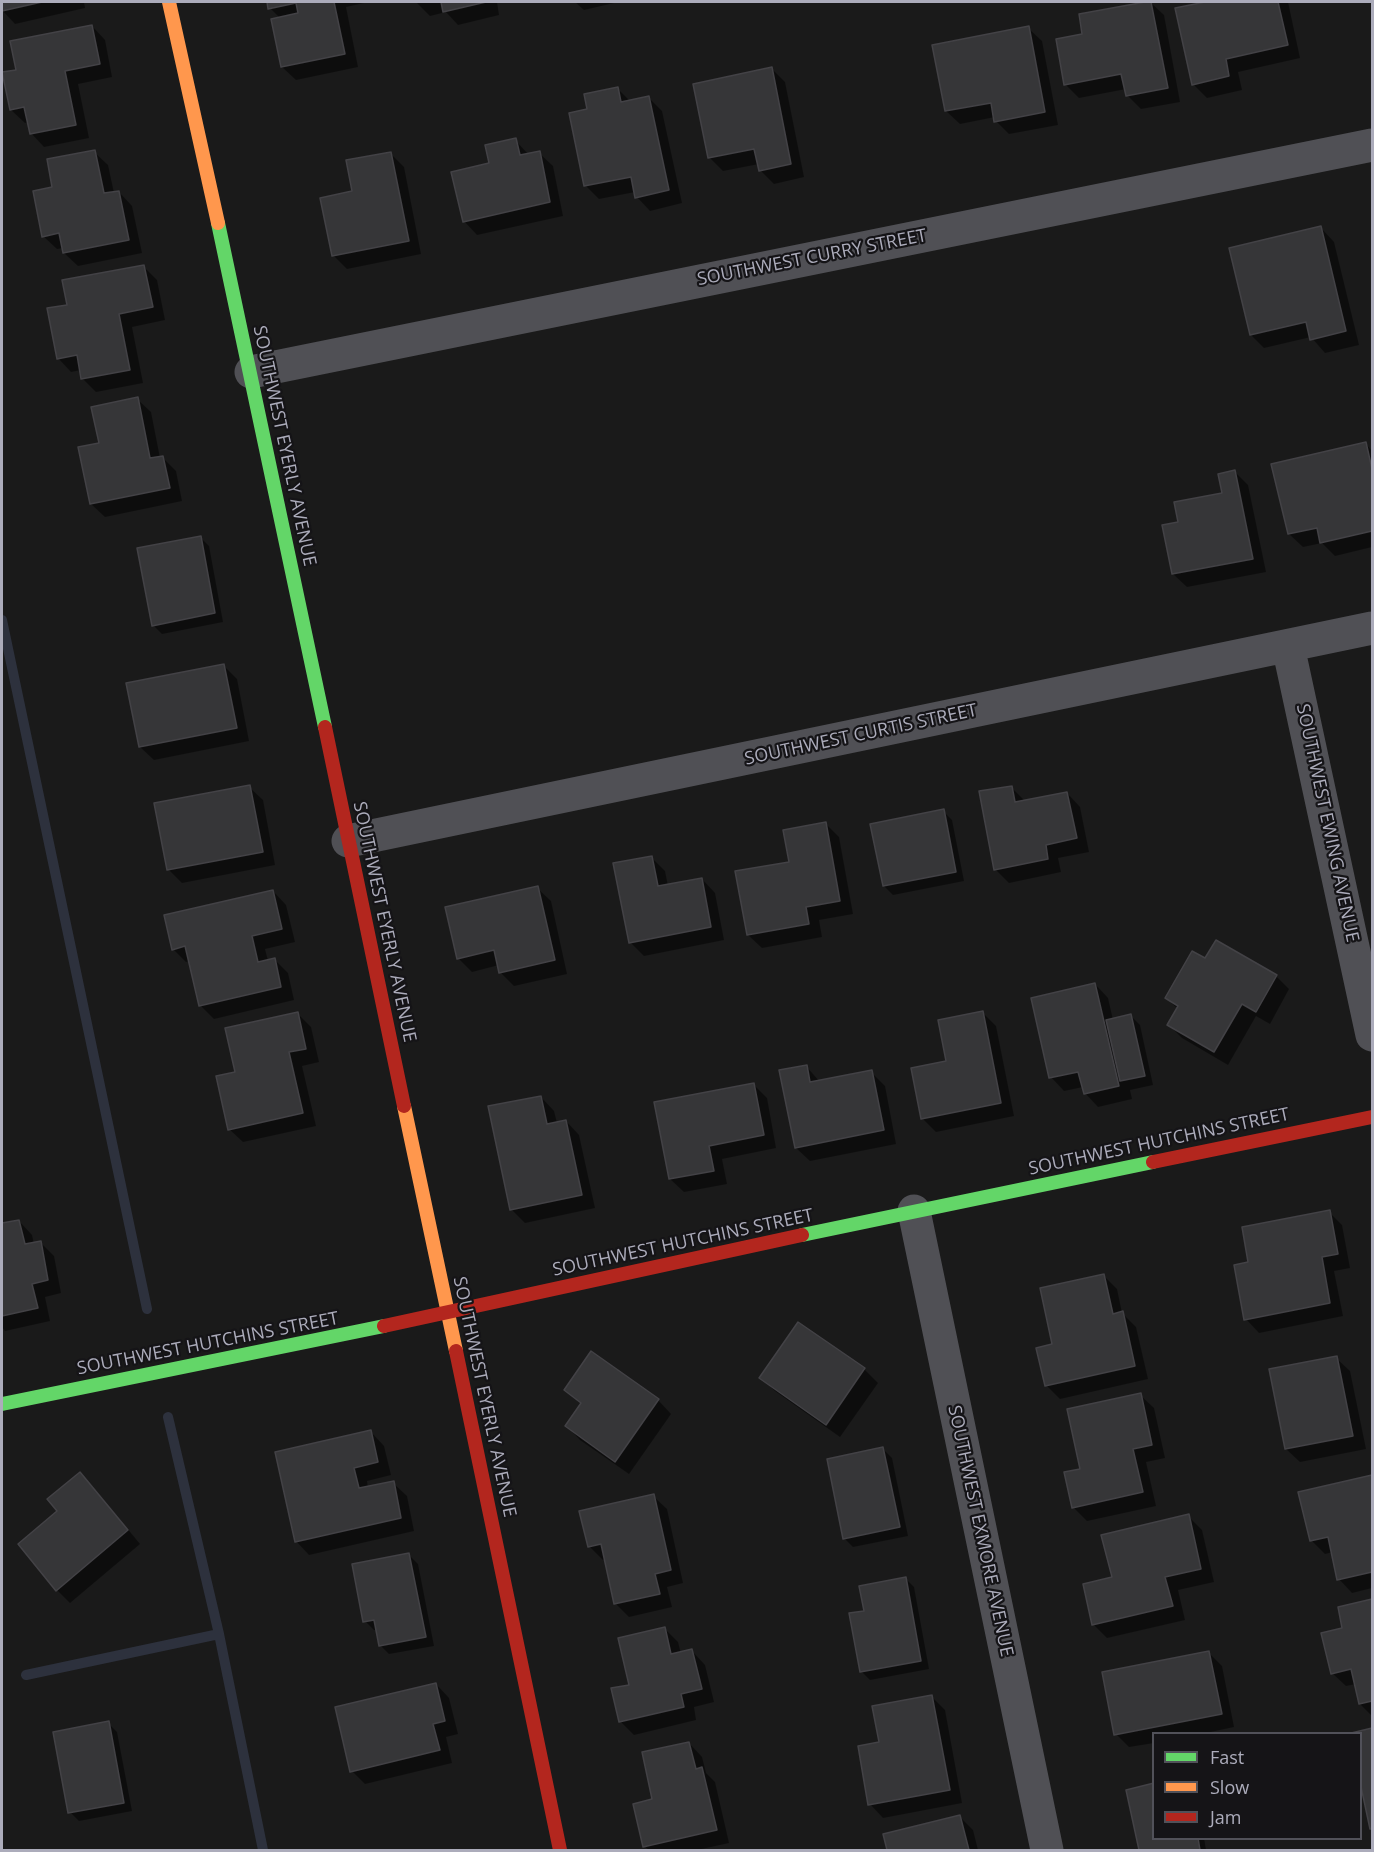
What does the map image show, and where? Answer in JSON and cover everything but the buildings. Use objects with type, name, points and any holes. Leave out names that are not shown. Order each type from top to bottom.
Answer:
[{"type":"street","name":"SOUTHWEST EYERLY AVENUE","points":[[169,2],[251,372],[560,1851]]},
{"type":"street","name":"SOUTHWEST CURRY STREET","points":[[251,372],[1372,145]]},
{"type":"street","name":"SOUTHWEST CURTIS STREET","points":[[348,841],[1372,628]]},
{"type":"street","name":"SOUTHWEST EWING AVENUE","points":[[1288,646],[1372,1035]]},
{"type":"street","name":"SOUTHWEST HUTCHINS STREET","points":[[2,1404],[449,1313],[914,1211],[1372,1117]]},
{"type":"street","name":"SOUTHWEST EXMORE AVENUE","points":[[914,1211],[1047,1851]]},
{"type":"waterway","points":[[2,620],[147,1309]]},
{"type":"waterway","points":[[168,1417],[219,1634],[263,1850]]},
{"type":"waterway","points":[[26,1675],[219,1634]]},
{"type":"traffic: fast","points":[[218,223],[325,727]]},
{"type":"traffic: fast","points":[[802,1235],[1153,1162]]},
{"type":"traffic: fast","points":[[2,1404],[384,1326]]},
{"type":"traffic: slow","points":[[169,2],[218,223]]},
{"type":"traffic: slow","points":[[404,1106],[456,1351]]},
{"type":"traffic: jam","points":[[325,727],[404,1106]]},
{"type":"traffic: jam","points":[[1153,1162],[1372,1117]]},
{"type":"traffic: jam","points":[[384,1326],[802,1235]]},
{"type":"traffic: jam","points":[[456,1351],[560,1850]]}]
